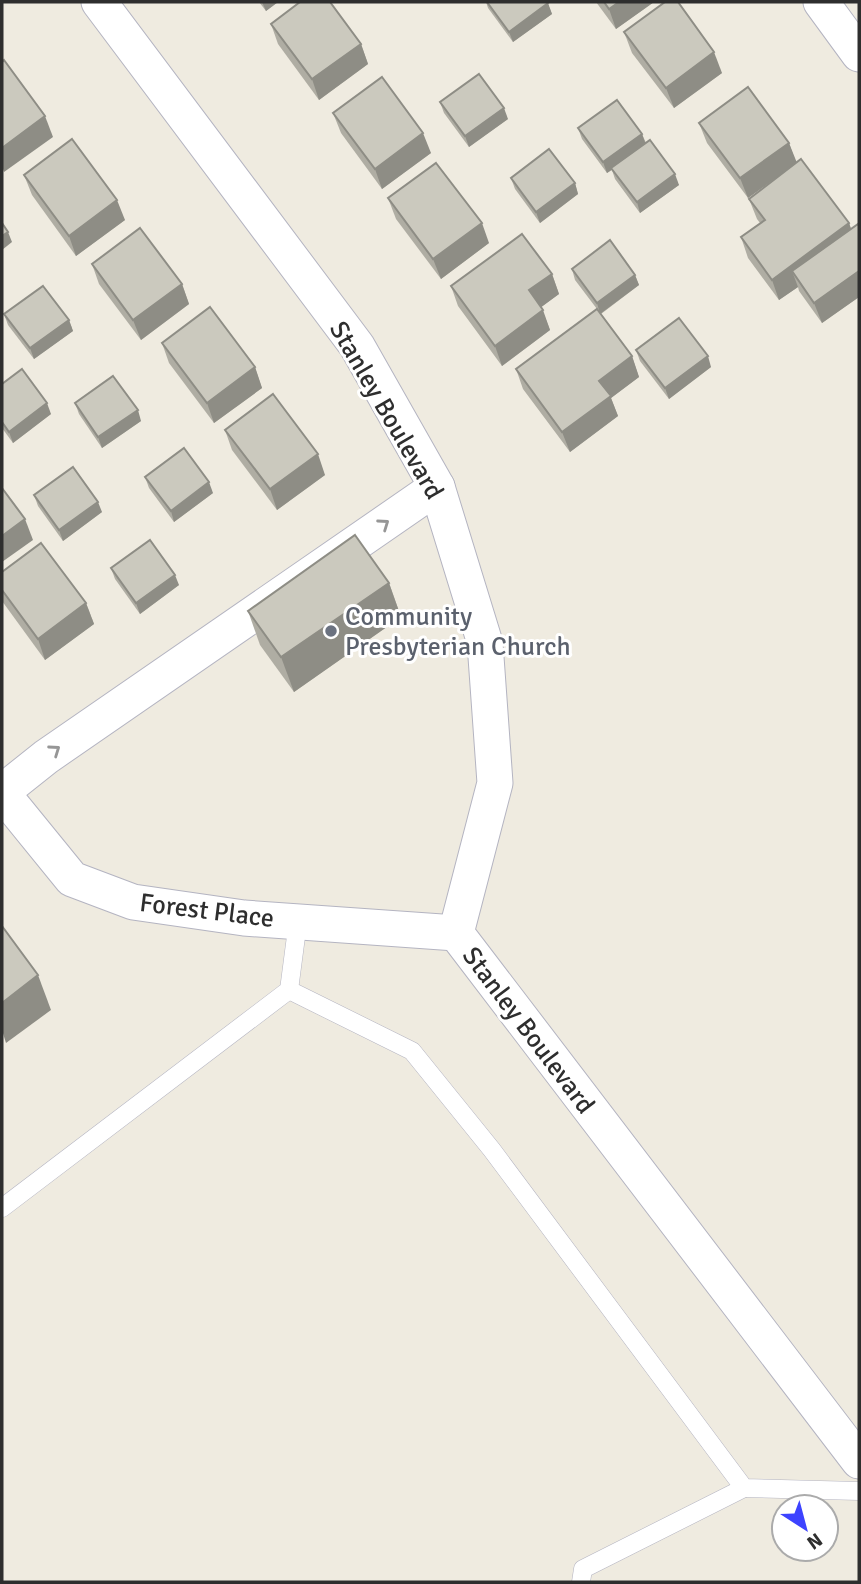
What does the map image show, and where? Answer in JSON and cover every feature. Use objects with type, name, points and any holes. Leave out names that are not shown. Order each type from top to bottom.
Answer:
[{"type":"street","name":"Stanley Boulevard","points":[[99,2],[357,346],[437,487],[485,643],[495,783],[456,933],[854,1443]]},
{"type":"street","points":[[821,2],[859,54]]},
{"type":"street","points":[[2,793],[46,757],[437,487]]},
{"type":"street","name":"Forest Place","points":[[2,793],[72,879],[133,902],[244,918],[456,933]]},
{"type":"lane","points":[[2,1209],[289,990],[298,921]]},
{"type":"lane","points":[[289,990],[412,1051],[492,1150],[744,1488]]},
{"type":"lane","points":[[582,1582],[583,1569],[744,1488],[859,1491]]},
{"type":"building","points":[[300,2],[330,2],[361,44],[312,79],[271,24]]},
{"type":"building","points":[[487,2],[547,2],[548,3],[509,32]]},
{"type":"building","points":[[604,2],[619,2],[609,9]]},
{"type":"building","points":[[665,2],[678,2],[714,52],[666,88],[624,32]]},
{"type":"building","points":[[4,60],[45,116],[2,148],[2,62]]},
{"type":"building","points":[[479,74],[504,108],[465,136],[440,102]]},
{"type":"building","points":[[382,77],[423,133],[375,169],[333,113]]},
{"type":"building","points":[[748,87],[789,143],[740,178],[699,123]]},
{"type":"building","points":[[617,100],[642,134],[603,162],[578,128]]},
{"type":"building","points":[[72,139],[117,200],[69,236],[24,175]]},
{"type":"building","points":[[650,140],[675,174],[637,202],[611,168]]},
{"type":"building","points":[[549,149],[575,183],[536,212],[511,178]]},
{"type":"building","points":[[801,159],[849,223],[772,280],[741,237],[765,220],[749,199]]},
{"type":"building","points":[[436,163],[482,223],[433,259],[388,198]]},
{"type":"building","points":[[2,223],[8,232],[2,236]]},
{"type":"building","points":[[858,224],[859,271],[814,303],[792,271]]},
{"type":"building","points":[[140,228],[182,284],[133,320],[92,264]]},
{"type":"building","points":[[522,234],[552,274],[529,290],[543,310],[495,346],[451,286]]},
{"type":"building","points":[[610,240],[635,275],[597,303],[572,269]]},
{"type":"building","points":[[43,286],[69,320],[30,348],[4,314]]},
{"type":"building","points":[[210,307],[255,367],[207,403],[162,343]]},
{"type":"building","points":[[597,309],[632,356],[599,381],[611,396],[562,432],[516,369]]},
{"type":"building","points":[[679,318],[708,356],[665,388],[636,350]]},
{"type":"building","points":[[22,369],[47,403],[9,432],[2,422],[2,384]]},
{"type":"building","points":[[113,376],[138,410],[98,437],[75,403]]},
{"type":"building","points":[[273,394],[318,454],[270,489],[225,430]]},
{"type":"building","points":[[184,448],[209,482],[171,511],[145,477]]},
{"type":"building","points":[[73,467],[98,502],[59,530],[34,495]]},
{"type":"building","points":[[2,488],[25,519],[2,536]]},
{"type":"building","points":[[355,535],[389,583],[281,657],[248,611]]},
{"type":"building","points":[[150,540],[175,575],[136,603],[111,568]]},
{"type":"building","points":[[41,543],[86,603],[38,639],[2,590],[2,572]]},
{"type":"building","points":[[2,926],[38,975],[2,1003]]},
{"type":"place","name":"Community Presbyterian Church","points":[[331,631]]}]
